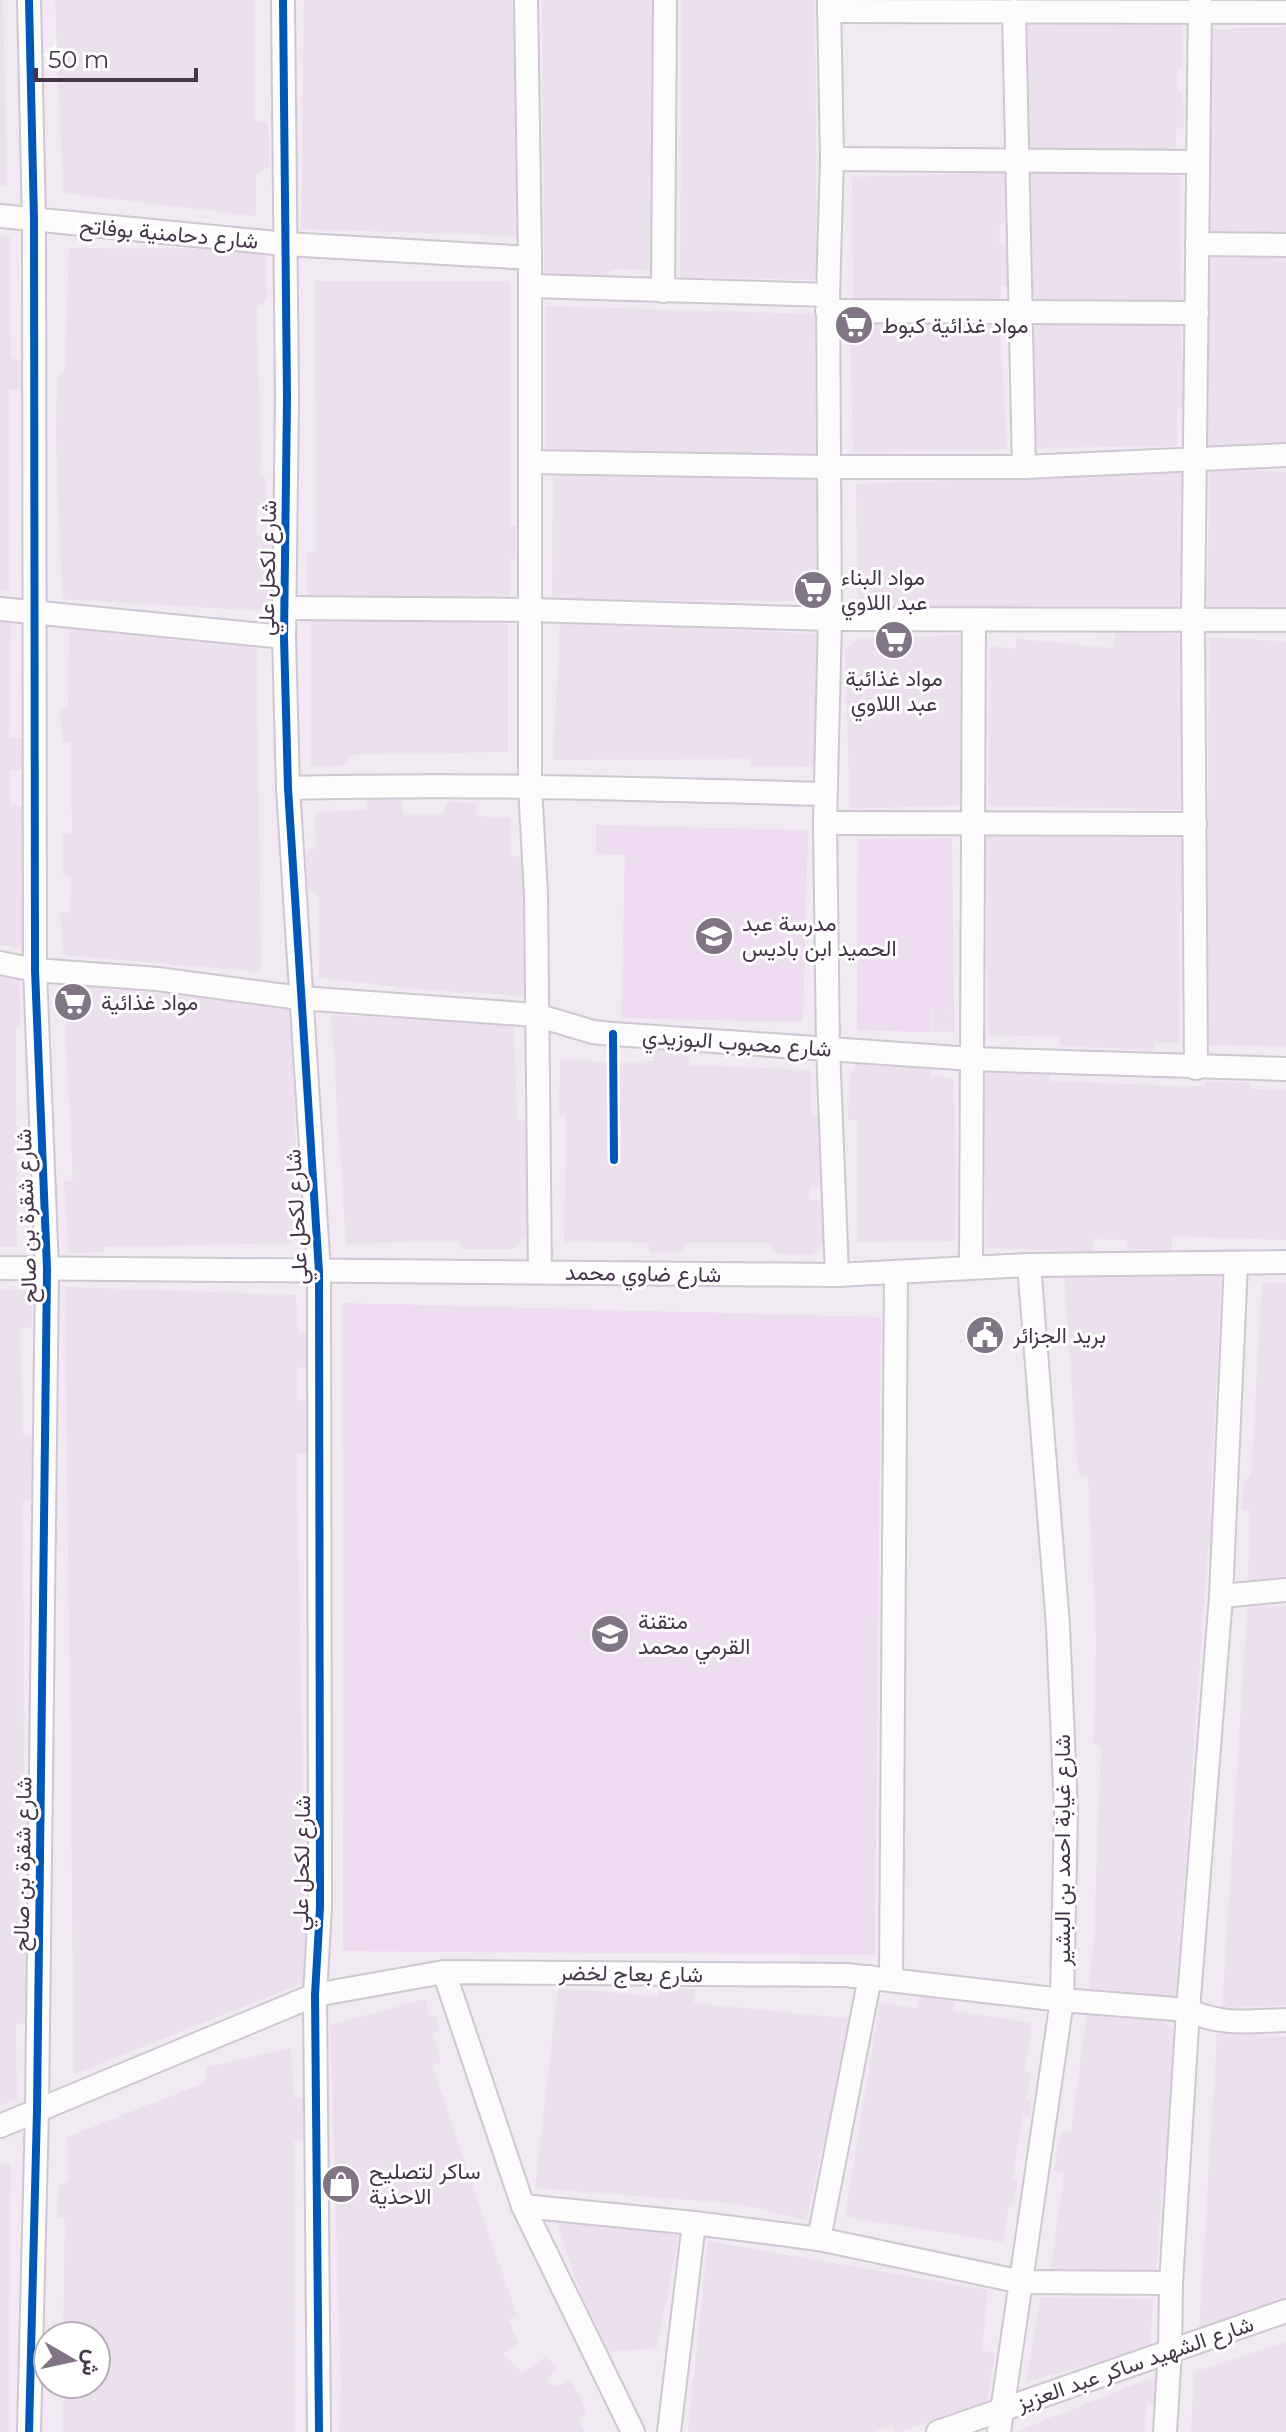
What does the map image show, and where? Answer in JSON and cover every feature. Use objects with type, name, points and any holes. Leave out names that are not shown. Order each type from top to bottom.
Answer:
[{"type":"street","name":"شارع شقرة بن صالح","points":[[29,0],[34,220],[35,970],[47,1269],[37,2110],[29,2432]]},
{"type":"street","name":"شارع لكحل علي","points":[[283,0],[286,244],[284,637],[288,788],[319,1272],[320,1907],[315,1995],[319,2432]]},
{"type":"street","points":[[526,0],[530,258],[530,786],[536,895],[540,1272]]},
{"type":"street","points":[[663,291],[665,0]]},
{"type":"street","points":[[837,1275],[828,1047],[825,823],[830,619],[828,303],[832,159],[829,6],[1014,11],[1062,6],[1200,6],[1286,12]]},
{"type":"street","points":[[1196,1068],[1193,620],[1200,6]]},
{"type":"street","points":[[1014,11],[1024,467]]},
{"type":"street","points":[[832,159],[1198,162]]},
{"type":"street","name":"شارع دحامنية بوفاتح","points":[[0,216],[286,244],[530,258]]},
{"type":"street","points":[[1197,244],[1286,245]]},
{"type":"street","points":[[530,286],[1022,312],[1197,313]]},
{"type":"street","points":[[530,462],[1024,467],[1286,455]]},
{"type":"street","points":[[284,608],[531,610],[830,619],[1286,620]]},
{"type":"street","points":[[0,609],[284,637]]},
{"type":"street","points":[[971,1268],[974,620]]},
{"type":"street","points":[[288,788],[530,786],[825,794]]},
{"type":"street","points":[[825,823],[1195,824]]},
{"type":"street","name":"شارع محبوب البوزيدي","points":[[0,963],[35,970],[157,979],[300,998],[536,1015],[593,1032],[972,1059],[1286,1069]]},
{"type":"street","name":"شارع ضاوي محمد","points":[[0,1268],[837,1275],[1029,1265],[1286,1262]]},
{"type":"street","points":[[1165,2432],[1188,2010],[1221,1596],[1236,1263]]},
{"type":"street","name":"شارع غيابة احمد بن البشير","points":[[999,2432],[1062,2000],[1066,1795],[1058,1626],[1029,1265]]},
{"type":"street","points":[[819,2239],[880,1978],[896,1272]]},
{"type":"street","points":[[1221,1596],[1286,1590]]},
{"type":"street","points":[[444,1972],[523,2206],[633,2432]]},
{"type":"street","name":"شارع بعاج لخضر","points":[[0,2126],[315,1995],[444,1972],[880,1978],[1062,2000],[1188,2010],[1221,2021],[1286,2020]]},
{"type":"street","points":[[523,2206],[819,2239],[1022,2282],[1171,2283]]},
{"type":"street","points":[[669,2432],[694,2223]]},
{"type":"street","name":"شارع الشهيد ساكر عبد العزيز","points":[[938,2432],[1286,2311]]},
{"type":"shaded area","points":[[0,0],[3,0],[7,185],[0,185]]},
{"type":"shaded area","points":[[55,0],[255,0],[255,121],[268,124],[270,167],[256,173],[256,216],[63,193]]},
{"type":"shaded area","points":[[304,0],[515,0],[521,236],[301,229]]},
{"type":"shaded area","points":[[542,0],[652,0],[656,270],[611,269],[604,278],[544,276]]},
{"type":"shaded area","points":[[682,0],[815,0],[817,280],[680,277]]},
{"type":"shaded area","points":[[1028,19],[1183,24],[1182,68],[1177,70],[1177,92],[1183,92],[1184,127],[1176,130],[1176,155],[1028,153]]},
{"type":"shaded area","points":[[1286,27],[1286,236],[1205,235],[1210,29]]},
{"type":"shaded area","points":[[1027,168],[1180,172],[1181,301],[1031,303]]},
{"type":"shaded area","points":[[1006,172],[1009,221],[1000,224],[999,243],[1010,243],[1012,286],[1001,286],[1000,300],[853,302],[852,177]]},
{"type":"shaded area","points":[[0,236],[10,237],[11,358],[25,360],[26,389],[9,389],[10,591],[0,590]]},
{"type":"shaded area","points":[[69,248],[266,249],[267,301],[257,307],[260,474],[266,479],[267,504],[257,505],[257,534],[277,543],[275,612],[62,599],[57,378],[65,368]]},
{"type":"shaded area","points":[[1209,255],[1286,255],[1286,447],[1205,449]]},
{"type":"shaded area","points":[[315,281],[510,281],[510,526],[521,526],[521,559],[510,559],[510,596],[307,597],[307,552],[316,551]]},
{"type":"shaded area","points":[[545,306],[815,314],[816,461],[546,455]]},
{"type":"shaded area","points":[[850,319],[1000,319],[1007,450],[853,453]]},
{"type":"shaded area","points":[[1035,319],[1180,321],[1183,373],[1188,376],[1189,404],[1177,409],[1177,446],[1031,448]]},
{"type":"shaded area","points":[[1210,469],[1286,472],[1286,608],[1207,608]]},
{"type":"shaded area","points":[[1184,471],[1183,611],[858,609],[856,484]]},
{"type":"shaded area","points":[[553,472],[818,473],[817,601],[552,600]]},
{"type":"shaded area","points":[[311,617],[508,621],[508,752],[348,755],[347,765],[311,767]]},
{"type":"shaded area","points":[[0,618],[11,619],[10,737],[22,739],[22,770],[10,770],[11,806],[26,807],[26,948],[0,945]]},
{"type":"shaded area","points":[[69,621],[257,645],[261,972],[63,955],[60,913],[69,912],[71,876],[63,875],[63,834],[72,833],[70,742],[62,742],[60,709],[68,708]]},
{"type":"shaded area","points":[[560,621],[818,634],[819,760],[815,760],[814,767],[751,766],[750,759],[553,760]]},
{"type":"shaded area","points":[[1116,629],[1185,635],[1185,809],[988,806],[990,646],[1016,649],[1016,639],[1113,648]]},
{"type":"shaded area","points":[[963,635],[964,687],[960,688],[964,805],[850,809],[845,651],[860,638]]},
{"type":"shaded area","points":[[1209,638],[1286,641],[1286,1046],[1207,1045]]},
{"type":"shaded area","points":[[368,799],[402,800],[403,815],[444,814],[446,802],[477,803],[476,816],[511,818],[511,856],[522,857],[527,996],[427,990],[319,978],[318,893],[308,892],[306,849],[316,849],[315,812],[366,810]]},
{"type":"shaded area","name":"مدرسة عبد الحميد ابن باديس","points":[[596,825],[808,830],[803,1022],[621,1018],[625,855],[596,854]]},
{"type":"shaded area","points":[[986,833],[1185,837],[1185,911],[1180,912],[1180,1043],[1154,1043],[1154,1050],[1060,1046],[1059,1037],[988,1035]]},
{"type":"shaded area","points":[[952,838],[954,1010],[931,1010],[930,1032],[857,1030],[858,839]]},
{"type":"shaded area","points":[[0,977],[20,980],[20,1027],[16,1027],[17,1247],[0,1247]]},
{"type":"shaded area","points":[[63,984],[291,1008],[296,1154],[292,1156],[293,1179],[299,1180],[299,1203],[292,1203],[294,1243],[104,1247],[104,1252],[69,1253],[64,1182],[73,1180]]},
{"type":"shaded area","points":[[932,1010],[955,1011],[954,1032],[931,1031]]},
{"type":"shaded area","points":[[331,1015],[514,1024],[517,1120],[526,1121],[526,1236],[514,1249],[461,1249],[460,1241],[346,1244]]},
{"type":"shaded area","points":[[653,1049],[688,1051],[689,1065],[811,1070],[811,1116],[822,1117],[822,1186],[810,1185],[810,1199],[823,1201],[823,1245],[812,1255],[773,1253],[771,1243],[684,1243],[684,1253],[650,1252],[648,1243],[564,1242],[566,1115],[559,1115],[560,1059],[608,1062],[611,1165],[617,1165],[617,1063],[653,1061]]},
{"type":"shaded area","points":[[856,1063],[930,1069],[930,1076],[953,1078],[956,1241],[857,1243],[858,1120],[848,1120],[850,1076]]},
{"type":"shaded area","points":[[983,1065],[1049,1067],[1050,1081],[1206,1087],[1206,1081],[1250,1083],[1251,1089],[1286,1090],[1286,1240],[1172,1236],[1172,1250],[1127,1249],[1126,1240],[1093,1239],[1093,1252],[987,1248]]},
{"type":"shaded area","points":[[1222,1272],[1210,1513],[1219,1514],[1217,1547],[1208,1547],[1176,1997],[1089,1991],[1101,1747],[1093,1744],[1096,1640],[1088,1476],[1078,1474],[1064,1275]]},
{"type":"shaded area","points":[[1262,1283],[1286,1283],[1286,1580],[1248,1583],[1250,1511],[1242,1510],[1244,1479],[1251,1478]]},
{"type":"shaded area","points":[[65,1287],[296,1295],[298,1332],[309,1333],[309,1367],[298,1368],[298,1400],[309,1401],[307,1453],[297,1453],[306,1982],[74,2074]]},
{"type":"shaded area","points":[[0,1290],[32,1290],[32,1327],[20,1328],[23,1436],[34,1437],[35,1500],[23,1501],[24,1780],[33,1782],[32,1829],[20,1830],[19,1903],[32,1913],[29,2023],[16,2024],[17,2099],[0,2105]]},
{"type":"shaded area","name":"متقنة القرمي محمد","points":[[342,1303],[881,1317],[875,1955],[343,1951]]},
{"type":"shaded area","points":[[1286,1605],[1286,2005],[1222,2008],[1247,1608]]},
{"type":"shaded area","points":[[661,1985],[695,1990],[694,2003],[853,2019],[806,2220],[739,2204],[535,2188],[558,1987],[658,1997]]},
{"type":"shaded area","points":[[919,1995],[954,2000],[953,2011],[1032,2023],[1025,2072],[1031,2074],[1026,2099],[1031,2100],[1029,2116],[1023,2115],[1013,2178],[1018,2179],[1014,2204],[1009,2204],[1003,2242],[845,2217],[880,2003],[917,2008]]},
{"type":"shaded area","points":[[426,1999],[429,2015],[436,2017],[440,2032],[433,2034],[441,2062],[432,2065],[517,2316],[508,2320],[519,2344],[503,2353],[522,2373],[547,2356],[558,2369],[547,2379],[555,2387],[571,2380],[588,2413],[578,2419],[585,2432],[339,2432],[341,2388],[330,2025]]},
{"type":"shaded area","points":[[1087,2011],[1157,2017],[1178,2031],[1165,2165],[1169,2165],[1166,2189],[1162,2189],[1156,2272],[1050,2274],[1064,2173],[1054,2171],[1061,2131],[1071,2132]]},
{"type":"shaded area","points":[[1217,2034],[1286,2036],[1286,2304],[1199,2331]]},
{"type":"shaded area","points":[[291,2048],[294,2097],[304,2097],[303,2138],[294,2141],[295,2432],[62,2432],[63,2400],[112,2400],[112,2320],[63,2320],[65,2219],[57,2218],[59,2184],[69,2182],[67,2137],[204,2083],[207,2067]]},
{"type":"shaded area","points":[[11,2162],[9,2432],[0,2432],[0,2166]]},
{"type":"shaded area","points":[[567,2218],[679,2235],[657,2348],[601,2352],[557,2224]]},
{"type":"shaded area","points":[[708,2241],[988,2290],[982,2350],[995,2353],[987,2403],[900,2432],[895,2432],[893,2425],[873,2432],[688,2432]]},
{"type":"shaded area","points":[[1040,2297],[1153,2299],[1150,2348],[1026,2382]]},
{"type":"shaded area","points":[[1286,2342],[1286,2432],[1191,2432],[1194,2372]]},
{"type":"shaded area","points":[[1158,2378],[1158,2403],[1147,2403],[1145,2432],[1015,2432],[1148,2379]]},
{"type":"cycle path","points":[[29,0],[34,220],[35,970],[47,1269],[37,2110],[29,2432]]},
{"type":"cycle path","points":[[283,0],[287,398],[284,637],[288,788],[319,1272],[320,1907],[315,1995],[319,2432]]},
{"type":"cycle path","points":[[613,1034],[614,1160]]},
{"type":"place","name":"مواد غذائية كبوط","points":[[854,325]]},
{"type":"place","name":"مواد البناء عبد اللاوي","points":[[813,590]]},
{"type":"place","name":"مواد غذائية عبد اللاوي","points":[[894,640]]},
{"type":"place","name":"مدرسة عبد الحميد ابن باديس","points":[[714,936]]},
{"type":"place","name":"مواد غذائية","points":[[73,1002]]},
{"type":"place","name":"بريد الجزائر","points":[[985,1335]]},
{"type":"place","name":"متقنة القرمي محمد","points":[[610,1634]]},
{"type":"place","name":"ساكر لتصليح الاحذية","points":[[341,2184]]}]
